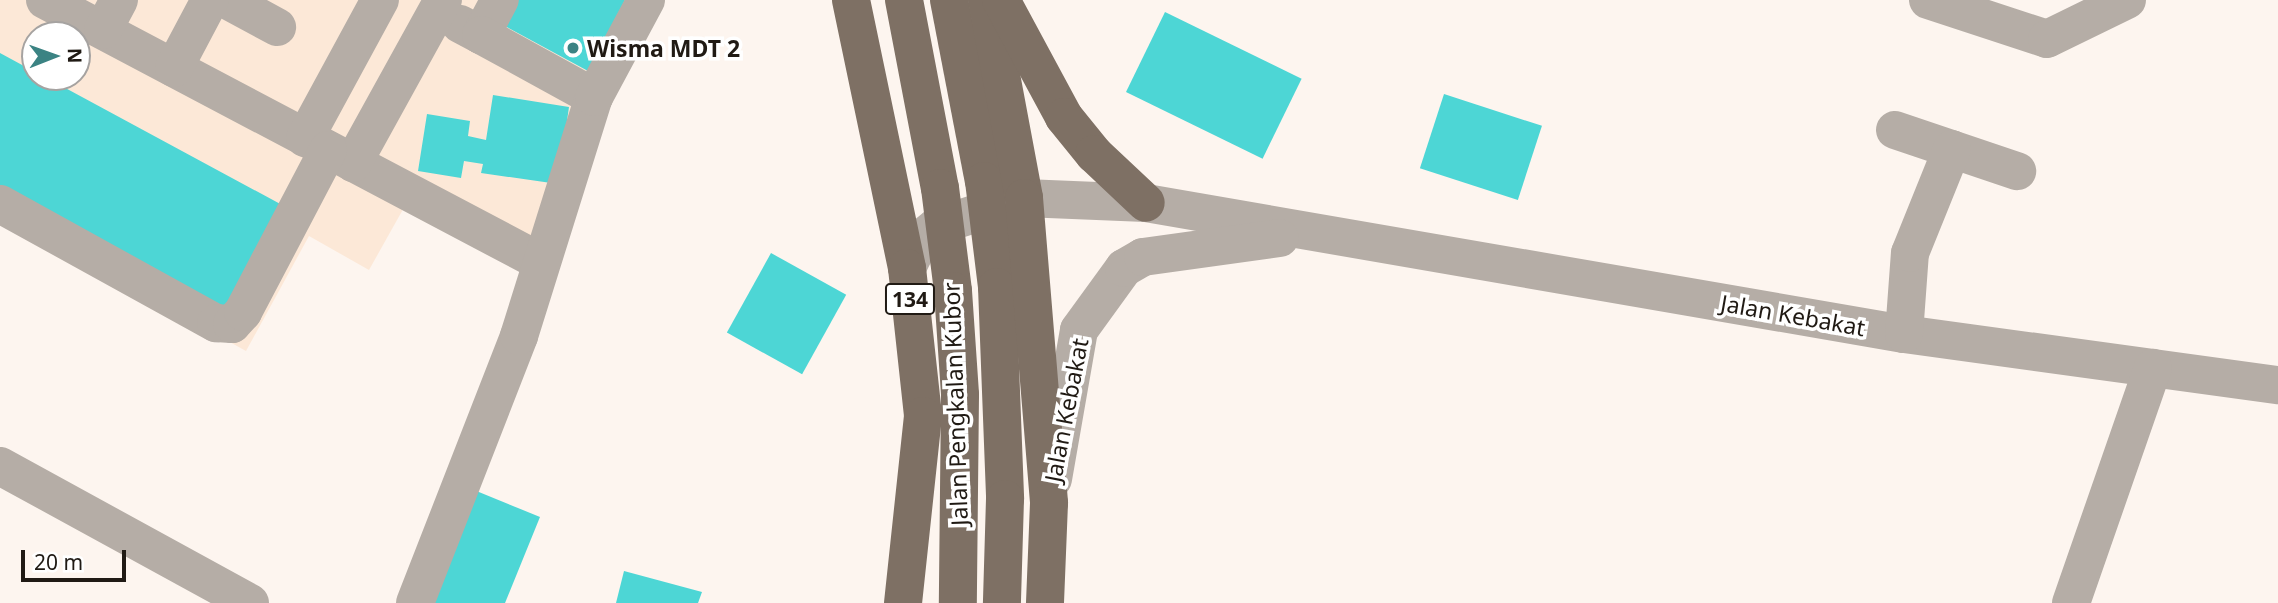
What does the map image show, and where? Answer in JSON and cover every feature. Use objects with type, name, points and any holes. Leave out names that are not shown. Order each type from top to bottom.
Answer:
[{"type":"main road","name":"Jalan Pengkalan Kubor","points":[[904,0],[938,175],[953,291],[960,395],[957,603]]},
{"type":"main road","name":"Jalan Pengkalan Kubor","points":[[949,0],[984,181],[997,287],[1006,499],[1002,603]]},
{"type":"main road","points":[[987,0],[1024,198],[1049,503],[1045,603]]},
{"type":"main road","points":[[1000,0],[1064,117],[1094,154],[1146,203]]},
{"type":"main road","name":"Jalan Pengkalan Kubor","points":[[850,4],[907,268],[923,416],[903,603]]},
{"type":"street","points":[[45,0],[111,15],[174,68],[541,262]]},
{"type":"street","points":[[174,68],[211,0]]},
{"type":"street","points":[[227,0],[276,27]]},
{"type":"street","points":[[0,204],[216,323],[232,324],[243,312],[329,150],[380,0]]},
{"type":"street","points":[[481,36],[499,0]]},
{"type":"street","points":[[415,603],[519,336],[594,97],[646,0]]},
{"type":"street","points":[[1928,0],[2047,39],[2127,0]]},
{"type":"street","points":[[329,150],[440,6],[481,36],[594,97]]},
{"type":"street","points":[[1895,130],[2017,171]]},
{"type":"street","points":[[1904,334],[1910,253],[1952,149]]},
{"type":"street","name":"Jalan Kebakat","points":[[907,268],[921,239],[936,226],[1024,198],[1146,203],[1310,234],[1904,334],[2278,385]]},
{"type":"street","name":"Jalan Kebakat","points":[[1049,503],[1079,330],[1124,268],[1143,257],[1310,234]]},
{"type":"street","points":[[2071,603],[2153,368]]},
{"type":"street","points":[[0,466],[232,598]]},
{"type":"shaded area","points":[[0,0],[658,0],[606,96],[547,283],[406,204],[369,270],[309,236],[246,351],[0,215]]},
{"type":"building","name":"Wisma MDT 2","points":[[517,0],[625,0],[588,71],[503,25]]},
{"type":"building","points":[[1165,12],[1302,79],[1263,159],[1126,92]]},
{"type":"building","points":[[0,53],[21,64],[21,91],[71,91],[284,206],[227,313],[0,191]]},
{"type":"building","points":[[1444,94],[1542,126],[1518,200],[1420,168]]},
{"type":"building","points":[[493,95],[569,107],[558,184],[481,173],[483,164],[464,161],[461,178],[418,171],[427,114],[470,121],[468,136],[486,140]]},
{"type":"building","points":[[771,253],[846,295],[802,374],[727,333]]},
{"type":"building","points":[[474,490],[540,517],[505,603],[428,603]]},
{"type":"building","points":[[624,571],[702,592],[698,603],[616,603]]},
{"type":"place","name":"Wisma MDT 2","points":[[573,48]]}]
